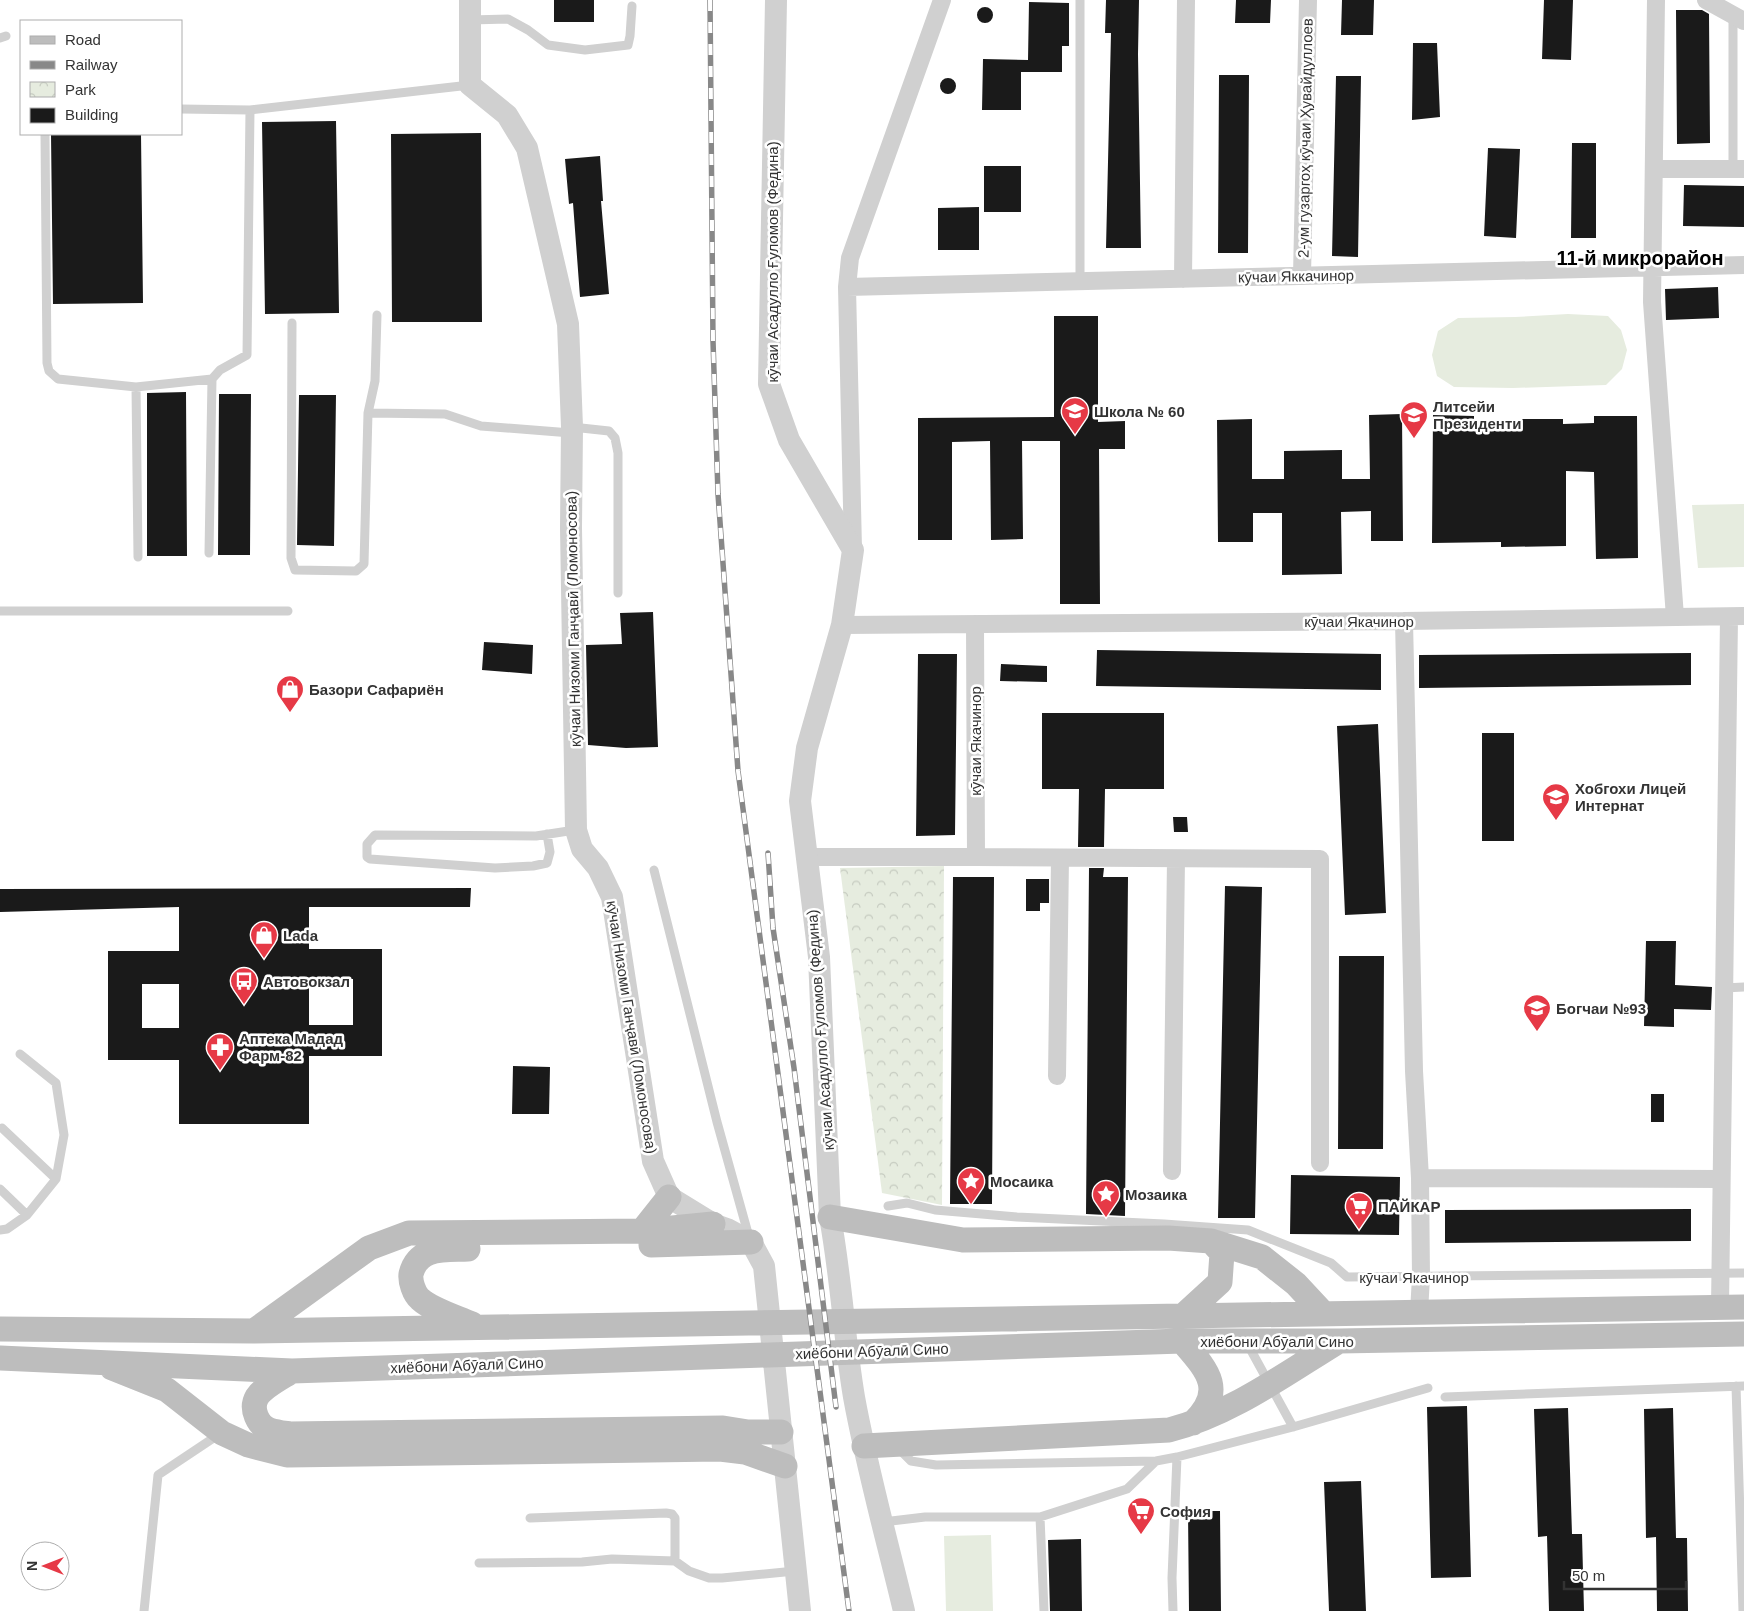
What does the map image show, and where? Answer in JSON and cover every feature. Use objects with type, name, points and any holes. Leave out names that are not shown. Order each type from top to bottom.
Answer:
[{"type":"main road","points":[[642,1231],[669,1198]]},
{"type":"main road","points":[[830,1217],[963,1240],[1168,1238],[1211,1241],[1262,1258],[1296,1284],[1323,1313]]},
{"type":"main road","points":[[254,1331],[369,1248],[409,1234],[642,1231],[713,1224]]},
{"type":"main road","points":[[1184,1315],[1220,1282],[1222,1253],[1211,1241]]},
{"type":"main road","points":[[479,1327],[418,1298],[410,1280],[413,1266],[421,1256],[438,1250],[750,1242]]},
{"type":"main road","name":"хиёбони Абӯалӣ Сино","points":[[0,1330],[254,1331],[1744,1306]]},
{"type":"main road","name":"хиёбони Абӯалӣ Сино","points":[[0,1358],[292,1371],[1182,1341],[1340,1341],[1744,1334]]},
{"type":"main road","points":[[1182,1341],[1210,1377],[1212,1395],[1204,1412],[1192,1424]]},
{"type":"main road","points":[[864,1446],[1169,1430],[1192,1424],[1241,1401],[1340,1341]]},
{"type":"main road","points":[[94,1361],[166,1390],[222,1433],[248,1445],[287,1455],[720,1449],[744,1452],[785,1466]]},
{"type":"main road","points":[[292,1371],[257,1397],[254,1409],[258,1420],[268,1430],[290,1434],[723,1428],[748,1432],[780,1421]]},
{"type":"street","name":"кӯчаи Асадулло Ғуломов (Федина)","points":[[776,0],[769,384],[789,440],[853,550],[842,625],[806,748],[800,801],[818,957],[830,1217],[854,1396],[864,1446]]},
{"type":"street","points":[[853,550],[848,287],[850,258],[942,0]]},
{"type":"street","points":[[1183,279],[1186,0]]},
{"type":"street","name":"2-ум гузаргоҳ кӯчаи Ҳувайдуллоев","points":[[1302,276],[1308,0]]},
{"type":"street","points":[[1656,0],[1652,302],[1675,617]]},
{"type":"street","points":[[1706,0],[1738,18]]},
{"type":"street","points":[[470,10],[470,85]]},
{"type":"street","name":"кӯчаи Низоми Ганҷавӣ (Ломоносова)","points":[[470,85],[507,115],[527,148],[568,324],[572,430],[576,830],[582,849],[598,868],[612,897],[653,1161],[669,1198]]},
{"type":"street","points":[[1654,169],[1739,169]]},
{"type":"street","name":"кӯчаи Яккачинор","points":[[848,287],[1744,265]]},
{"type":"street","points":[[1720,1307],[1724,988],[1737,616]]},
{"type":"street","name":"кӯчаи Якачинор","points":[[842,625],[1404,621],[1737,616]]},
{"type":"street","points":[[1404,621],[1414,1071],[1420,1178],[1421,1277],[1419,1312]]},
{"type":"street","name":"кӯчаи Якачинор","points":[[975,624],[976,857]]},
{"type":"street","points":[[807,858],[1320,859],[1320,1162]]},
{"type":"street","points":[[1058,1076],[1060,858]]},
{"type":"street","points":[[1172,1171],[1176,858]]},
{"type":"street","points":[[1420,1178],[1722,1179]]},
{"type":"street","points":[[669,1198],[713,1224],[727,1229],[750,1242],[764,1266],[800,1611]]},
{"type":"street","points":[[864,1446],[904,1611]]},
{"type":"lane","points":[[1080,0],[1080,281]]},
{"type":"lane","points":[[470,10],[508,19],[528,30],[548,45],[585,50],[628,45],[632,6]]},
{"type":"lane","points":[[1738,18],[1739,169]]},
{"type":"lane","points":[[182,109],[250,110],[470,85]]},
{"type":"lane","points":[[209,553],[212,379],[220,370],[247,355],[250,110]]},
{"type":"lane","points":[[45,135],[47,363],[49,371],[58,379],[136,387],[212,379]]},
{"type":"lane","points":[[292,323],[291,558],[295,570],[356,571],[364,564],[368,413],[375,381],[377,315]]},
{"type":"lane","points":[[136,387],[138,557]]},
{"type":"lane","points":[[368,413],[445,414],[481,426],[609,431],[615,438],[618,453],[618,593]]},
{"type":"lane","points":[[0,611],[288,611]]},
{"type":"lane","points":[[547,834],[550,852],[547,863],[533,866],[495,868],[370,859],[367,857],[367,844],[375,835],[536,836],[547,834],[576,830]]},
{"type":"lane","points":[[654,870],[717,1122],[750,1242]]},
{"type":"lane","points":[[1724,988],[1744,987]]},
{"type":"lane","points":[[0,1230],[27,1215],[56,1179],[64,1135],[56,1082],[20,1054]]},
{"type":"lane","points":[[2,1128],[56,1179]]},
{"type":"lane","points":[[0,1189],[27,1215]]},
{"type":"lane","name":"кӯчаи Якачинор","points":[[888,1206],[907,1203],[935,1210],[1017,1217],[1248,1230],[1331,1263],[1347,1276],[1744,1274]]},
{"type":"lane","points":[[1246,1341],[1293,1427]]},
{"type":"lane","points":[[1445,1397],[1740,1386],[1743,1611]]},
{"type":"lane","points":[[894,1445],[911,1461],[936,1464],[1156,1461],[1177,1458],[1293,1427],[1428,1388]]},
{"type":"lane","points":[[144,1611],[158,1475],[222,1433]]},
{"type":"lane","points":[[1173,1611],[1172,1578],[1177,1458]]},
{"type":"lane","points":[[883,1522],[925,1518],[1040,1517],[1127,1489],[1156,1461]]},
{"type":"lane","points":[[530,1518],[666,1512],[672,1514],[675,1518],[676,1561]]},
{"type":"lane","points":[[1040,1517],[1044,1611]]},
{"type":"lane","points":[[479,1563],[582,1562],[612,1559],[676,1561],[689,1571],[708,1578],[795,1571]]},
{"type":"green space","points":[[1568,314],[1608,316],[1621,330],[1627,350],[1622,369],[1606,385],[1513,388],[1454,387],[1437,376],[1432,355],[1438,331],[1458,318]]},
{"type":"green space","points":[[1744,504],[1744,567],[1698,568],[1692,505]]},
{"type":"green space","points":[[944,866],[942,1205],[882,1193],[840,868]]},
{"type":"green space","points":[[991,1535],[993,1611],[946,1611],[944,1536]]},
{"type":"building","points":[[554,0],[594,0],[594,22],[554,22]]},
{"type":"building","points":[[1106,0],[1139,0],[1141,248],[1106,248],[1111,33],[1105,33]]},
{"type":"building","points":[[1236,0],[1271,0],[1270,23],[1235,23]]},
{"type":"building","points":[[1342,0],[1374,0],[1373,35],[1341,35]]},
{"type":"building","points":[[1544,0],[1573,0],[1571,60],[1542,59]]},
{"type":"building","points":[[1029,2],[1069,3],[1069,46],[1062,46],[1062,72],[1021,72],[1021,110],[982,110],[983,59],[1028,60]]},
{"type":"building","points":[[985,7],[993,15],[985,23],[977,15]]},
{"type":"building","points":[[1676,10],[1702,10],[1709,14],[1710,143],[1677,144]]},
{"type":"building","points":[[1413,43],[1437,43],[1440,117],[1412,120]]},
{"type":"building","points":[[1219,75],[1249,75],[1248,253],[1218,253]]},
{"type":"building","points":[[1336,76],[1361,76],[1358,257],[1332,256]]},
{"type":"building","points":[[948,78],[956,86],[948,94],[940,86]]},
{"type":"building","points":[[336,121],[339,313],[265,314],[262,122]]},
{"type":"building","points":[[481,133],[482,322],[392,322],[391,134]]},
{"type":"building","points":[[51,135],[141,135],[143,303],[53,304]]},
{"type":"building","points":[[1572,143],[1596,143],[1596,238],[1571,238]]},
{"type":"building","points":[[1488,148],[1520,149],[1516,238],[1484,236]]},
{"type":"building","points":[[600,156],[603,201],[601,201],[609,294],[580,297],[573,203],[569,204],[565,159]]},
{"type":"building","points":[[984,166],[1021,166],[1021,212],[984,212]]},
{"type":"building","points":[[1684,185],[1744,186],[1744,227],[1683,226]]},
{"type":"building","points":[[979,207],[979,250],[938,250],[938,208]]},
{"type":"building","points":[[1718,287],[1719,318],[1666,320],[1665,289]]},
{"type":"building","points":[[1054,316],[1098,316],[1098,422],[1125,421],[1125,449],[1099,449],[1100,604],[1060,604],[1060,441],[1022,441],[1023,539],[991,540],[990,441],[952,442],[952,540],[918,540],[918,418],[1054,417]]},
{"type":"building","points":[[186,392],[187,556],[147,556],[147,393]]},
{"type":"building","points":[[219,394],[251,394],[250,555],[218,555]]},
{"type":"building","points":[[299,395],[336,395],[334,546],[297,545]]},
{"type":"building","points":[[1402,414],[1403,541],[1371,541],[1371,511],[1341,512],[1342,574],[1282,575],[1282,513],[1253,513],[1253,542],[1218,542],[1217,420],[1252,419],[1252,479],[1284,479],[1284,451],[1342,450],[1342,479],[1370,479],[1369,415]]},
{"type":"building","points":[[1433,415],[1474,416],[1474,424],[1504,423],[1505,419],[1563,419],[1563,424],[1594,423],[1594,416],[1637,416],[1638,558],[1596,559],[1594,472],[1566,471],[1566,546],[1501,547],[1501,542],[1432,543]]},
{"type":"building","points":[[653,612],[658,747],[626,748],[588,745],[586,645],[622,644],[620,613]]},
{"type":"building","points":[[484,642],[533,645],[532,674],[482,670]]},
{"type":"building","points":[[1097,650],[1381,654],[1381,690],[1096,686]]},
{"type":"building","points":[[1691,653],[1691,685],[1419,688],[1419,655]]},
{"type":"building","points":[[918,654],[957,654],[955,835],[916,836]]},
{"type":"building","points":[[1001,664],[1047,666],[1047,682],[1000,681]]},
{"type":"building","points":[[1042,713],[1164,713],[1164,789],[1105,789],[1104,847],[1078,847],[1079,789],[1042,789]]},
{"type":"building","points":[[1378,724],[1386,913],[1345,915],[1337,726]]},
{"type":"building","points":[[1482,733],[1514,733],[1514,841],[1482,841]]},
{"type":"building","points":[[1173,817],[1187,817],[1188,832],[1174,832]]},
{"type":"building","points":[[1089,868],[1104,868],[1103,877],[1128,877],[1125,1216],[1086,1214]]},
{"type":"building","points":[[953,877],[994,877],[992,1204],[950,1204]]},
{"type":"building","points":[[1026,879],[1049,879],[1049,903],[1040,903],[1040,911],[1026,911]]},
{"type":"building","points":[[1225,886],[1262,887],[1255,1218],[1218,1218]]},
{"type":"building","name":"Автовокзал","points":[[471,888],[470,907],[309,907],[309,949],[382,949],[382,1056],[309,1056],[309,1124],[179,1124],[179,1060],[108,1060],[108,951],[179,951],[179,907],[0,912],[0,889]],"holes":[[[309,979],[353,979],[353,1025],[309,1025]],[[142,984],[179,984],[179,1028],[142,1028]]]},
{"type":"building","points":[[1646,941],[1676,941],[1675,985],[1712,987],[1711,1010],[1674,1009],[1674,1027],[1644,1026]]},
{"type":"building","points":[[1339,956],[1384,956],[1383,1149],[1338,1149]]},
{"type":"building","points":[[513,1066],[550,1067],[549,1114],[512,1114]]},
{"type":"building","points":[[1651,1094],[1664,1094],[1664,1122],[1651,1122]]},
{"type":"building","points":[[1291,1175],[1400,1177],[1399,1235],[1290,1234]]},
{"type":"building","points":[[1691,1209],[1691,1241],[1445,1243],[1445,1210]]},
{"type":"building","points":[[1467,1406],[1471,1577],[1431,1578],[1427,1407]]},
{"type":"building","points":[[1568,1408],[1572,1534],[1582,1534],[1584,1611],[1549,1611],[1547,1536],[1538,1537],[1534,1409]]},
{"type":"building","points":[[1673,1408],[1676,1538],[1687,1538],[1688,1611],[1657,1611],[1656,1537],[1646,1538],[1644,1409]]},
{"type":"building","points":[[1361,1481],[1366,1611],[1329,1611],[1324,1482]]},
{"type":"building","points":[[1188,1511],[1220,1511],[1221,1611],[1189,1611]]},
{"type":"building","points":[[1081,1539],[1082,1611],[1050,1611],[1048,1540]]},
{"type":"railway","points":[[710,0],[713,341],[718,494],[738,771],[849,1611]]},
{"type":"railway","points":[[768,853],[773,928],[794,1068],[836,1407]]},
{"type":"place","name":"Школа № 60","points":[[1075,435]]},
{"type":"place","name":"Литсейи Президенти","points":[[1414,439]]},
{"type":"place","name":"Базори Сафариён","points":[[290,713]]},
{"type":"place","name":"Хобгохи Лицей Интернат","points":[[1556,821]]},
{"type":"place","name":"Lada","points":[[264,959]]},
{"type":"place","name":"Автовокзал","points":[[244,1005]]},
{"type":"place","name":"Богчаи №93","points":[[1537,1032]]},
{"type":"place","name":"Аптека Мадад Фарм-82","points":[[220,1071]]},
{"type":"place","name":"Мосаика","points":[[971,1205]]},
{"type":"place","name":"Мозаика","points":[[1106,1218]]},
{"type":"place","name":"ПАЙКАР","points":[[1359,1230]]},
{"type":"place","name":"София","points":[[1141,1535]]},
{"type":"district","name":"11-й микрорайон","points":[[1640,258]]}]
